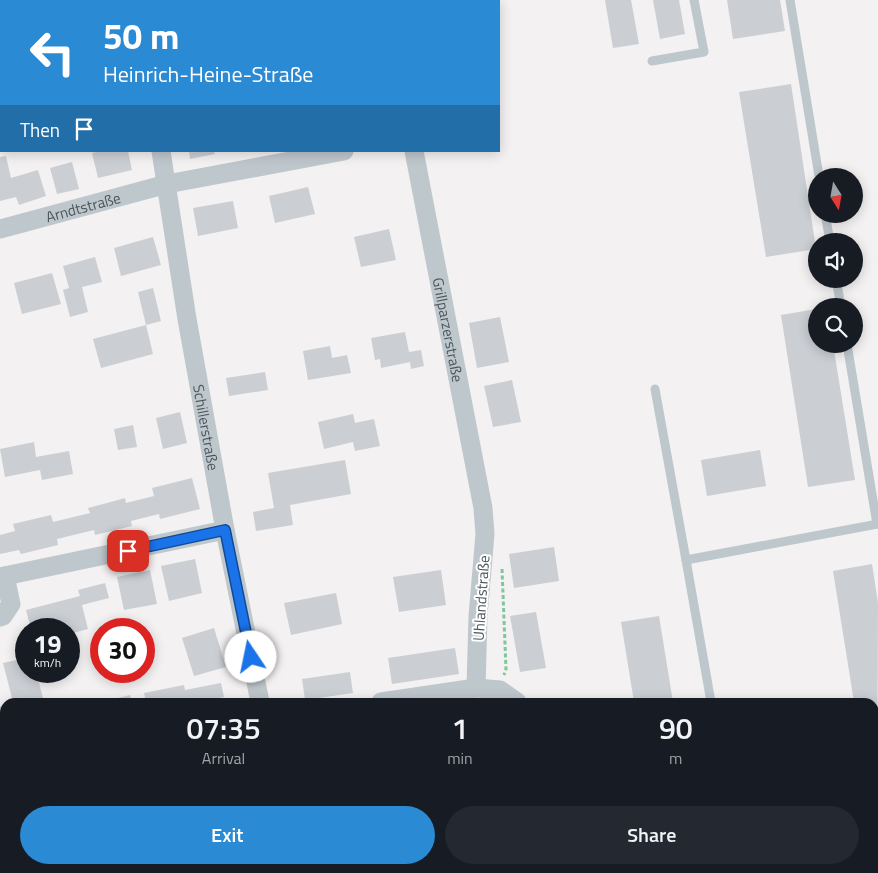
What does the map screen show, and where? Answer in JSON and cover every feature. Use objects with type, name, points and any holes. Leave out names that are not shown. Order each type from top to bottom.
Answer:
[{"type":"street","name":"Schillerstraße","points":[[161,152],[187,319],[225,530],[259,698]]},
{"type":"street","points":[[167,184],[339,152]]},
{"type":"street","name":"Grillparzerstraße","points":[[414,152],[483,508]]},
{"type":"street","name":"Arndtstraße","points":[[0,229],[167,184]]},
{"type":"street","name":"Uhlandstraße","points":[[476,688],[478,616],[485,534],[483,508]]},
{"type":"street","points":[[0,617],[3,616],[11,604],[2,576],[225,530]]},
{"type":"street","points":[[408,698],[476,688],[500,690],[511,698]]},
{"type":"lane","points":[[652,61],[704,52],[694,0]]},
{"type":"lane","points":[[790,0],[818,168]]},
{"type":"lane","points":[[686,560],[878,524],[849,353]]},
{"type":"lane","points":[[655,389],[710,698]]},
{"type":"path","points":[[500,690],[506,669],[501,562]]},
{"type":"building","points":[[605,0],[631,0],[639,44],[613,48]]},
{"type":"building","points":[[653,0],[679,0],[685,34],[660,39]]},
{"type":"building","points":[[727,0],[780,0],[785,31],[733,39]]},
{"type":"building","points":[[791,84],[808,196],[808,223],[812,223],[814,233],[808,233],[808,250],[766,257],[739,92]]},
{"type":"building","points":[[128,152],[132,170],[98,178],[92,153]]},
{"type":"building","points":[[189,152],[214,152],[215,154],[190,159]]},
{"type":"building","points":[[6,156],[11,178],[38,170],[46,196],[19,205],[16,197],[0,201],[0,157]]},
{"type":"building","points":[[72,162],[79,189],[57,194],[50,168]]},
{"type":"building","points":[[308,187],[315,214],[275,223],[269,196]]},
{"type":"building","points":[[233,201],[238,228],[198,236],[193,208]]},
{"type":"building","points":[[389,229],[396,260],[361,267],[354,237]]},
{"type":"building","points":[[153,237],[161,265],[121,276],[114,248]]},
{"type":"building","points":[[95,257],[102,282],[82,287],[88,312],[70,317],[63,290],[69,288],[63,266]]},
{"type":"building","points":[[52,273],[61,304],[22,314],[14,283]]},
{"type":"building","points":[[153,288],[161,321],[146,325],[138,292]]},
{"type":"building","points":[[808,310],[808,353],[834,353],[855,480],[808,487],[781,315]]},
{"type":"building","points":[[500,317],[509,362],[477,368],[469,323]]},
{"type":"building","points":[[146,325],[153,354],[101,368],[93,339]]},
{"type":"building","points":[[405,332],[409,352],[421,350],[424,366],[411,369],[410,362],[381,368],[380,359],[375,360],[371,338]]},
{"type":"building","points":[[330,346],[332,358],[347,355],[351,373],[308,380],[303,351]]},
{"type":"building","points":[[265,372],[268,390],[229,396],[226,378]]},
{"type":"building","points":[[512,380],[521,422],[493,427],[484,386]]},
{"type":"building","points":[[180,412],[187,443],[163,449],[156,418]]},
{"type":"building","points":[[353,414],[355,423],[374,419],[380,446],[355,451],[353,442],[324,449],[318,422]]},
{"type":"building","points":[[133,425],[137,447],[118,450],[114,429]]},
{"type":"building","points":[[34,442],[36,457],[69,451],[73,474],[42,480],[40,470],[5,477],[0,449]]},
{"type":"building","points":[[760,450],[766,486],[707,496],[701,460]]},
{"type":"building","points":[[345,460],[351,494],[290,505],[293,525],[256,531],[253,512],[274,508],[268,473]]},
{"type":"building","points":[[192,478],[200,509],[160,519],[159,514],[131,521],[132,526],[95,535],[94,530],[57,539],[58,545],[21,554],[19,550],[0,554],[0,535],[15,531],[13,524],[51,515],[53,522],[90,513],[88,508],[125,498],[126,503],[154,496],[152,488]]},
{"type":"building","points":[[554,547],[559,581],[514,588],[509,554]]},
{"type":"building","points":[[195,559],[202,593],[169,601],[161,566]]},
{"type":"building","points":[[872,564],[878,603],[878,698],[853,698],[833,571]]},
{"type":"building","points":[[150,570],[157,604],[124,610],[117,577]]},
{"type":"building","points":[[441,570],[446,605],[399,612],[393,577]]},
{"type":"building","points":[[105,583],[109,598],[82,605],[88,629],[80,631],[80,618],[28,618],[26,610],[80,596],[78,590]]},
{"type":"building","points":[[336,593],[342,624],[291,635],[284,603]]},
{"type":"building","points":[[536,612],[546,668],[520,672],[510,616]]},
{"type":"building","points":[[659,616],[672,698],[633,698],[621,622]]},
{"type":"building","points":[[214,628],[226,667],[194,676],[182,638]]},
{"type":"building","points":[[455,648],[459,674],[392,684],[388,658]]},
{"type":"building","points":[[15,660],[15,683],[39,683],[43,698],[12,698],[3,663]]},
{"type":"building","points":[[350,672],[353,693],[305,698],[302,679]]},
{"type":"building","points":[[221,683],[224,697],[145,698],[144,693],[184,685],[185,690]]},
{"type":"building","points":[[130,695],[131,698],[118,698]]},
{"type":"route","points":[[128,551],[225,530],[251,657]]}]
